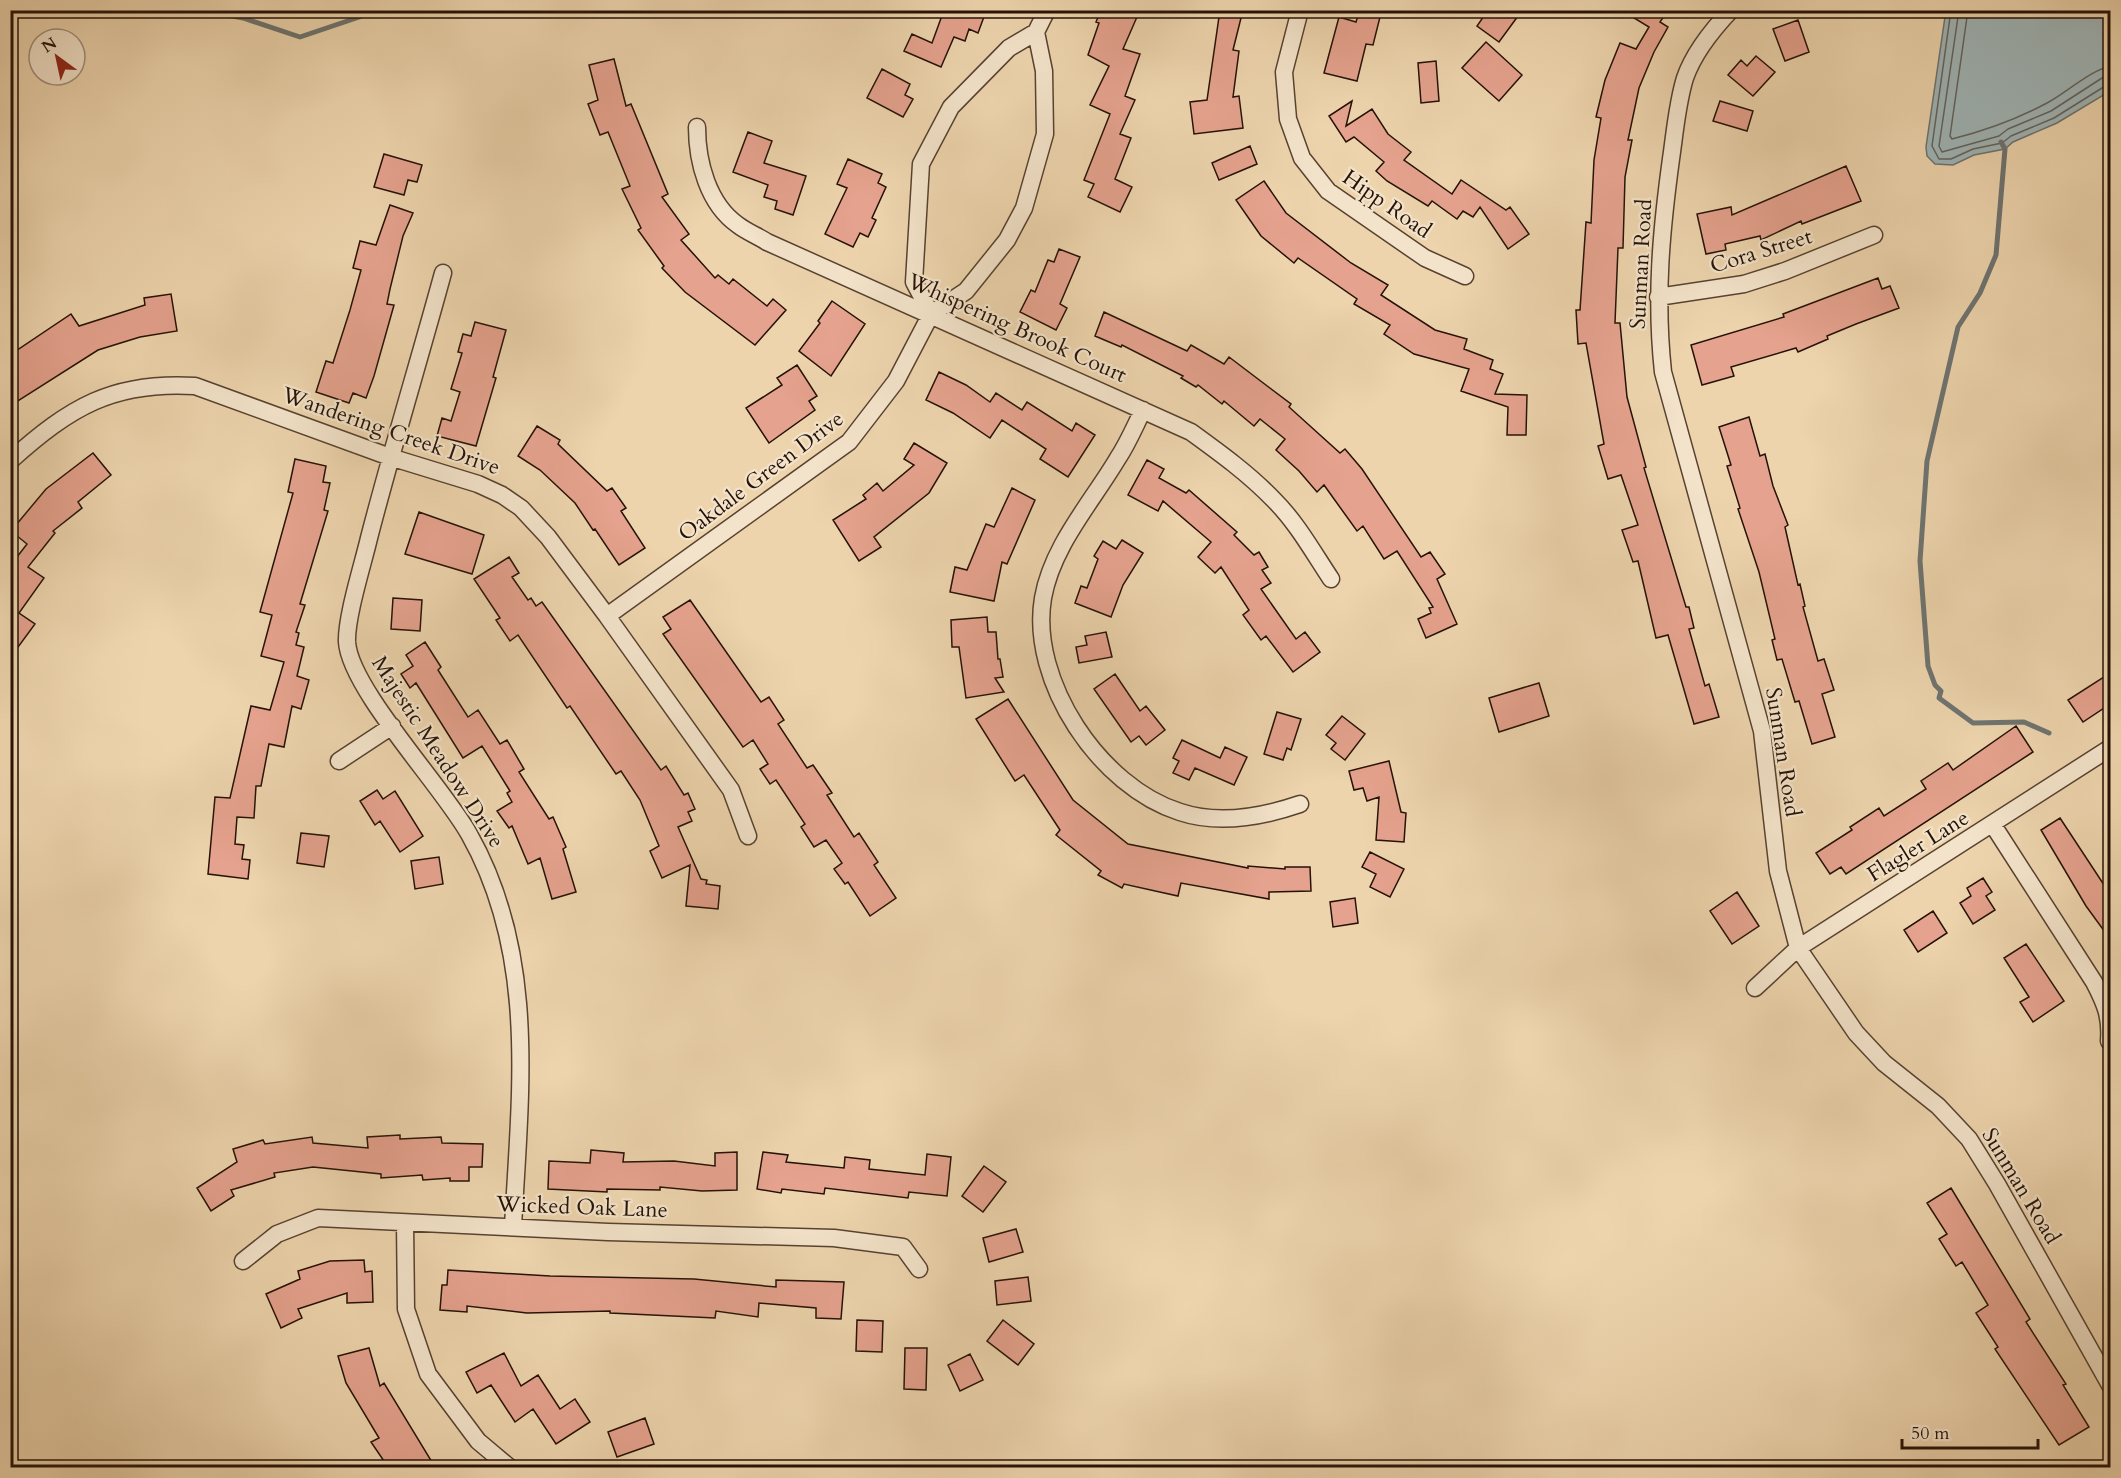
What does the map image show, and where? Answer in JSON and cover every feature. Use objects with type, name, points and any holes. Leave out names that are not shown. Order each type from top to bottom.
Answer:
[{"type":"street","points":[[931,314],[914,282],[921,164],[951,107],[1009,48],[1036,32],[1047,10]]},
{"type":"street","name":"Hipp Road","points":[[1300,10],[1284,72],[1288,118],[1302,158],[1328,191],[1425,258],[1465,276]]},
{"type":"street","name":"Sunman Road","points":[[1731,10],[1714,28],[1698,52],[1686,77],[1679,102],[1662,226],[1657,320],[1663,372],[1762,731],[1778,871],[1798,948],[1857,1033],[1884,1063],[1938,1106],[1969,1139],[1997,1184],[2110,1385]]},
{"type":"street","name":"Oakdale Green Drive","points":[[607,616],[849,442],[896,381],[931,314],[966,291],[1007,240],[1024,208],[1045,134],[1044,71],[1036,32]]},
{"type":"street","name":"Whispering Brook Court","points":[[697,127],[697,151],[704,176],[716,202],[737,224],[767,242],[1191,432],[1238,467],[1288,517],[1331,579]]},
{"type":"street","name":"Cora Street","points":[[1658,297],[1744,284],[1874,235]]},
{"type":"street","name":"Majestic Meadow Drive","points":[[443,273],[390,457],[357,587],[347,643],[357,675],[448,800],[469,834],[490,875],[506,918],[517,976],[523,1057],[513,1227]]},
{"type":"street","name":"Wandering Creek Drive","points":[[10,461],[28,445],[93,400],[129,388],[168,384],[195,386],[390,457],[478,484],[502,495],[521,508],[548,537],[607,616],[731,790],[748,836]]},
{"type":"street","points":[[1143,410],[1119,457],[1068,537],[1052,568],[1043,597],[1044,650],[1058,697],[1105,764],[1128,785],[1154,802],[1181,813],[1213,818],[1246,818],[1300,804]]},
{"type":"street","points":[[339,761],[392,726]]},
{"type":"street","name":"Flagler Lane","points":[[1755,988],[1798,948],[2110,748]]},
{"type":"street","points":[[1993,825],[2098,990],[2107,1007],[2109,1041]]},
{"type":"street","name":"Wicked Oak Lane","points":[[243,1261],[277,1234],[318,1218],[834,1238],[903,1247],[919,1269]]},
{"type":"street","points":[[405,1222],[406,1309],[429,1374],[478,1441],[509,1467]]},
{"type":"water","points":[[1946,10],[2110,11],[2110,87],[2102,96],[2057,123],[2013,142],[2005,149],[1974,155],[1953,165],[1935,164],[1927,156],[1926,147]]},
{"type":"building","points":[[944,10],[976,10],[985,14],[978,33],[969,29],[965,41],[954,37],[941,67],[904,51],[912,34],[932,43]]},
{"type":"building","points":[[1101,10],[1140,10],[1123,49],[1140,54],[1125,96],[1135,100],[1120,134],[1131,138],[1115,179],[1132,187],[1120,212],[1088,197],[1094,184],[1084,180],[1110,114],[1090,105],[1109,66],[1088,55]]},
{"type":"building","points":[[1220,10],[1243,10],[1233,50],[1239,51],[1233,97],[1239,96],[1243,128],[1194,134],[1190,102],[1207,100]]},
{"type":"building","points":[[1488,10],[1511,10],[1518,16],[1499,42],[1477,26]]},
{"type":"building","points":[[1621,10],[1668,10],[1660,22],[1668,27],[1654,52],[1639,88],[1628,140],[1632,140],[1625,177],[1623,248],[1618,248],[1615,323],[1620,323],[1627,397],[1646,467],[1644,468],[1686,607],[1689,607],[1694,628],[1689,629],[1705,686],[1709,684],[1719,717],[1694,724],[1668,635],[1656,638],[1638,561],[1633,562],[1622,530],[1638,525],[1621,475],[1608,479],[1598,446],[1604,444],[1586,343],[1578,344],[1576,310],[1580,310],[1586,222],[1591,223],[1594,160],[1601,118],[1596,117],[1605,80],[1620,43],[1636,49],[1649,27]]},
{"type":"building","points":[[1359,12],[1380,17],[1373,45],[1366,44],[1357,81],[1324,73],[1339,17],[1356,22]]},
{"type":"building","points":[[1798,20],[1809,52],[1785,61],[1773,29]]},
{"type":"building","points":[[1486,42],[1522,75],[1499,101],[1462,68]]},
{"type":"building","points":[[1756,56],[1775,72],[1753,96],[1728,75],[1741,60],[1747,66]]},
{"type":"building","points":[[614,59],[626,106],[631,104],[668,194],[662,197],[689,234],[681,240],[715,278],[718,275],[729,284],[733,279],[767,306],[773,299],[786,310],[755,345],[685,292],[662,268],[664,266],[638,230],[641,228],[622,189],[630,186],[608,132],[600,135],[588,104],[598,100],[589,65]]},
{"type":"building","points":[[1436,61],[1439,101],[1421,103],[1418,63]]},
{"type":"building","points":[[882,69],[910,84],[905,95],[913,99],[903,117],[867,98]]},
{"type":"building","points":[[1352,101],[1346,126],[1372,109],[1388,134],[1411,152],[1404,160],[1452,194],[1461,180],[1506,210],[1510,207],[1529,234],[1508,249],[1480,207],[1473,217],[1463,211],[1457,219],[1432,201],[1428,206],[1387,181],[1376,171],[1384,162],[1354,137],[1346,142],[1329,116]]},
{"type":"building","points":[[1720,101],[1753,111],[1747,131],[1713,121]]},
{"type":"building","points":[[748,132],[772,141],[764,163],[806,176],[793,215],[775,209],[777,201],[764,197],[768,185],[733,172]]},
{"type":"building","points":[[1250,146],[1257,164],[1219,180],[1212,163]]},
{"type":"building","points":[[384,154],[422,165],[417,182],[408,180],[404,195],[374,187]]},
{"type":"building","points":[[848,159],[882,174],[878,183],[886,187],[872,218],[876,220],[868,237],[860,233],[853,247],[825,234],[847,188],[837,184]]},
{"type":"building","points":[[1846,166],[1861,201],[1802,224],[1801,221],[1761,240],[1760,236],[1725,244],[1726,250],[1706,254],[1697,214],[1731,207],[1732,215]]},
{"type":"building","points":[[1264,181],[1286,213],[1351,263],[1388,285],[1381,295],[1435,330],[1467,339],[1464,349],[1493,360],[1490,369],[1503,374],[1495,394],[1527,395],[1526,435],[1507,435],[1508,407],[1461,391],[1469,369],[1414,354],[1384,334],[1390,325],[1354,304],[1357,299],[1298,258],[1294,263],[1261,236],[1236,200]]},
{"type":"building","points":[[390,205],[413,213],[403,236],[390,289],[387,304],[394,305],[366,398],[353,393],[349,403],[316,392],[326,361],[333,363],[350,310],[361,270],[353,268],[360,241],[376,245]]},
{"type":"building","points":[[1059,249],[1080,257],[1060,304],[1067,308],[1056,330],[1020,312],[1031,290],[1035,292],[1048,260],[1054,262]]},
{"type":"building","points":[[1878,278],[1882,289],[1890,286],[1899,308],[1827,336],[1828,339],[1798,352],[1796,348],[1731,367],[1734,376],[1702,385],[1691,345],[1784,317],[1783,314]]},
{"type":"building","points":[[171,294],[177,331],[140,337],[98,350],[10,406],[10,355],[71,314],[79,326],[145,305],[144,298]]},
{"type":"building","points":[[832,301],[865,324],[831,376],[799,351],[820,323],[818,321]]},
{"type":"building","points":[[1104,312],[1187,351],[1191,345],[1224,364],[1229,357],[1291,404],[1289,407],[1340,453],[1345,449],[1362,469],[1421,557],[1430,552],[1445,574],[1437,579],[1457,624],[1426,638],[1418,619],[1431,613],[1429,608],[1433,607],[1397,551],[1384,559],[1363,526],[1357,531],[1324,485],[1317,492],[1276,450],[1285,439],[1260,419],[1254,426],[1224,401],[1222,404],[1198,385],[1196,387],[1181,378],[1183,376],[1122,345],[1121,347],[1095,336]]},
{"type":"building","points":[[475,322],[506,330],[493,377],[496,378],[476,446],[437,436],[442,418],[451,421],[460,392],[451,389],[462,353],[458,352],[463,334],[471,336]]},
{"type":"building","points":[[797,365],[817,396],[809,401],[815,410],[769,443],[746,408],[782,385],[777,378]]},
{"type":"building","points":[[939,372],[966,385],[990,402],[996,393],[1022,410],[1027,402],[1072,431],[1076,423],[1095,435],[1068,477],[1040,459],[1046,449],[1002,420],[990,438],[953,413],[926,400]]},
{"type":"building","points":[[1749,417],[1760,456],[1765,454],[1773,486],[1788,525],[1785,527],[1818,661],[1824,659],[1834,690],[1822,694],[1835,737],[1812,744],[1799,701],[1795,702],[1782,659],[1777,660],[1772,640],[1775,639],[1759,572],[1738,509],[1740,508],[1727,466],[1731,465],[1719,427]]},
{"type":"building","points":[[537,426],[560,440],[558,444],[607,491],[612,488],[626,508],[621,511],[645,548],[619,565],[575,503],[540,470],[518,456]]},
{"type":"building","points":[[914,443],[947,463],[929,493],[874,537],[881,547],[859,561],[833,520],[866,499],[863,495],[877,483],[883,491],[914,465],[904,459]]},
{"type":"building","points":[[93,453],[111,475],[78,502],[82,508],[53,531],[55,533],[28,567],[44,578],[19,613],[35,624],[10,658],[10,566],[27,544],[11,531],[46,489]]},
{"type":"building","points":[[295,459],[326,466],[323,482],[330,483],[324,510],[328,511],[300,604],[305,605],[296,632],[299,633],[296,645],[304,647],[297,676],[309,680],[301,709],[292,706],[284,747],[269,744],[261,786],[256,786],[254,818],[237,817],[235,844],[244,845],[242,859],[250,860],[248,879],[208,874],[215,797],[230,798],[251,706],[270,710],[284,662],[261,656],[272,615],[260,612],[293,493],[288,492]]},
{"type":"building","points":[[1147,460],[1164,469],[1159,478],[1186,493],[1189,490],[1237,532],[1234,535],[1254,555],[1259,552],[1268,567],[1262,570],[1271,583],[1261,589],[1296,639],[1305,632],[1320,652],[1293,672],[1266,636],[1261,640],[1243,615],[1249,610],[1221,567],[1215,573],[1198,557],[1211,542],[1163,501],[1158,511],[1128,495]]},
{"type":"building","points":[[1012,488],[1035,500],[1007,564],[1002,562],[994,601],[950,592],[955,567],[967,570],[986,524],[994,527]]},
{"type":"building","points":[[419,512],[484,535],[472,574],[405,554]]},
{"type":"building","points":[[1122,540],[1143,553],[1123,585],[1111,617],[1075,603],[1081,586],[1087,588],[1098,559],[1094,556],[1103,541],[1116,549]]},
{"type":"building","points":[[509,557],[519,573],[512,577],[528,600],[531,598],[536,606],[542,602],[661,770],[666,766],[684,795],[688,793],[695,809],[688,812],[692,821],[678,827],[701,879],[707,880],[706,884],[720,886],[718,909],[686,906],[690,865],[662,878],[650,851],[659,846],[640,800],[621,771],[616,774],[570,706],[567,708],[518,635],[510,641],[496,620],[500,618],[474,579]]},
{"type":"building","points":[[393,598],[422,600],[420,631],[391,629]]},
{"type":"building","points":[[690,600],[761,702],[769,697],[784,720],[778,724],[807,768],[813,765],[832,793],[827,795],[854,837],[859,833],[878,862],[874,865],[896,898],[870,916],[848,882],[845,884],[834,869],[842,863],[826,840],[814,847],[801,827],[805,824],[776,780],[770,784],[760,769],[768,764],[753,740],[743,747],[663,634],[671,629],[663,617]]},
{"type":"building","points":[[987,617],[988,632],[996,632],[998,659],[1000,659],[1003,677],[995,678],[1004,692],[966,698],[959,647],[952,647],[951,620]]},
{"type":"building","points":[[1106,632],[1112,657],[1079,663],[1076,647],[1087,645],[1085,636]]},
{"type":"building","points":[[425,642],[441,667],[438,670],[468,717],[478,710],[500,744],[507,740],[524,769],[519,772],[549,819],[553,817],[566,847],[563,849],[576,892],[552,899],[540,858],[528,864],[512,826],[509,828],[497,811],[512,802],[507,793],[510,791],[482,746],[463,758],[416,683],[410,688],[401,674],[413,666],[406,655]]},
{"type":"building","points":[[2110,673],[2110,704],[2083,722],[2068,700]]},
{"type":"building","points":[[1115,674],[1140,711],[1146,706],[1165,730],[1146,745],[1139,736],[1131,742],[1094,689]]},
{"type":"building","points":[[1539,683],[1549,716],[1499,732],[1489,698]]},
{"type":"building","points":[[1008,699],[1073,800],[1128,844],[1248,868],[1248,866],[1285,869],[1285,867],[1310,867],[1311,891],[1269,892],[1269,899],[1181,883],[1178,896],[1124,884],[1122,888],[1098,875],[1101,871],[1056,835],[1060,830],[1024,775],[1015,781],[976,719]]},
{"type":"building","points":[[1277,712],[1301,719],[1291,750],[1287,748],[1283,760],[1264,754]]},
{"type":"building","points":[[1342,716],[1365,734],[1345,760],[1331,749],[1336,743],[1326,735]]},
{"type":"building","points":[[2016,726],[2033,752],[1846,874],[1841,867],[1830,874],[1816,853],[1852,830],[1850,827],[1879,808],[1884,816],[1926,789],[1921,781],[1948,763],[1953,770]]},
{"type":"building","points":[[1182,740],[1220,758],[1225,747],[1247,757],[1234,785],[1195,768],[1189,780],[1173,773],[1179,761],[1173,758]]},
{"type":"building","points":[[1389,761],[1401,812],[1406,813],[1404,842],[1376,840],[1379,797],[1367,801],[1363,788],[1354,790],[1349,771]]},
{"type":"building","points":[[377,790],[383,799],[395,791],[423,836],[400,852],[380,821],[375,825],[360,801]]},
{"type":"building","points":[[2060,818],[2110,894],[2110,939],[2086,906],[2041,830]]},
{"type":"building","points":[[301,833],[329,836],[324,867],[297,863]]},
{"type":"building","points":[[1370,852],[1404,869],[1390,897],[1370,887],[1376,874],[1362,867]]},
{"type":"building","points":[[439,857],[443,884],[415,889],[411,861]]},
{"type":"building","points":[[1983,878],[1992,892],[1986,896],[1995,910],[1973,924],[1960,903],[1971,896],[1967,888]]},
{"type":"building","points":[[1737,892],[1759,926],[1732,944],[1710,911]]},
{"type":"building","points":[[1355,898],[1358,923],[1333,927],[1330,902]]},
{"type":"building","points":[[1933,911],[1947,933],[1918,952],[1904,930]]},
{"type":"building","points":[[2026,944],[2064,1001],[2033,1022],[2020,1002],[2029,997],[2004,958]]},
{"type":"building","points":[[400,1135],[400,1139],[441,1137],[442,1143],[483,1144],[482,1167],[469,1167],[469,1181],[450,1181],[450,1178],[423,1180],[422,1175],[381,1178],[381,1174],[313,1167],[274,1173],[275,1177],[231,1190],[234,1196],[211,1211],[197,1188],[237,1162],[233,1149],[263,1140],[265,1144],[312,1137],[313,1143],[368,1148],[367,1137]]},
{"type":"building","points":[[591,1150],[624,1153],[623,1162],[674,1161],[715,1166],[715,1153],[737,1152],[737,1190],[702,1191],[660,1187],[660,1190],[607,1189],[607,1192],[548,1189],[549,1161],[590,1163]]},
{"type":"building","points":[[763,1152],[788,1155],[786,1162],[844,1168],[845,1157],[870,1160],[869,1169],[925,1175],[927,1154],[951,1157],[947,1196],[909,1192],[908,1198],[825,1188],[824,1194],[782,1189],[781,1193],[757,1189]]},
{"type":"building","points":[[984,1166],[1006,1182],[983,1212],[962,1196]]},
{"type":"building","points":[[1951,1188],[2030,1319],[2026,1322],[2066,1384],[2063,1385],[2089,1427],[2059,1445],[1995,1349],[1998,1347],[1976,1313],[1988,1305],[1962,1262],[1956,1266],[1939,1239],[1947,1234],[1927,1203]]},
{"type":"building","points":[[1016,1229],[1023,1252],[989,1262],[983,1238]]},
{"type":"building","points":[[364,1260],[365,1272],[372,1271],[373,1302],[347,1303],[347,1293],[298,1309],[302,1318],[281,1328],[266,1294],[300,1279],[298,1271],[330,1261]]},
{"type":"building","points":[[448,1270],[550,1276],[694,1279],[776,1287],[776,1280],[844,1282],[841,1319],[816,1318],[816,1308],[759,1303],[758,1317],[716,1311],[715,1318],[610,1313],[610,1311],[527,1313],[467,1306],[467,1312],[440,1310],[442,1285],[447,1285]]},
{"type":"building","points":[[1028,1277],[1031,1301],[997,1305],[995,1281]]},
{"type":"building","points":[[857,1320],[883,1321],[882,1352],[856,1351]]},
{"type":"building","points":[[1003,1320],[1034,1344],[1018,1365],[987,1341]]},
{"type":"building","points":[[369,1348],[380,1386],[384,1383],[435,1467],[388,1467],[371,1442],[379,1438],[346,1383],[338,1356]]},
{"type":"building","points":[[905,1348],[927,1348],[926,1390],[904,1389]]},
{"type":"building","points":[[504,1353],[521,1386],[538,1375],[560,1409],[575,1399],[590,1422],[556,1444],[533,1409],[515,1422],[491,1385],[477,1393],[466,1372]]},
{"type":"building","points":[[970,1354],[983,1380],[960,1391],[948,1365]]},
{"type":"building","points":[[645,1418],[654,1444],[617,1457],[608,1432]]},
{"type":"waterway","points":[[201,10],[243,18],[300,37],[380,10]]},
{"type":"waterway","points":[[2001,142],[2005,149],[1996,255],[1980,293],[1958,327],[1927,461],[1920,561],[1928,666],[1935,685],[1941,691],[1939,698],[1973,723],[2024,722],[2049,733]]}]
